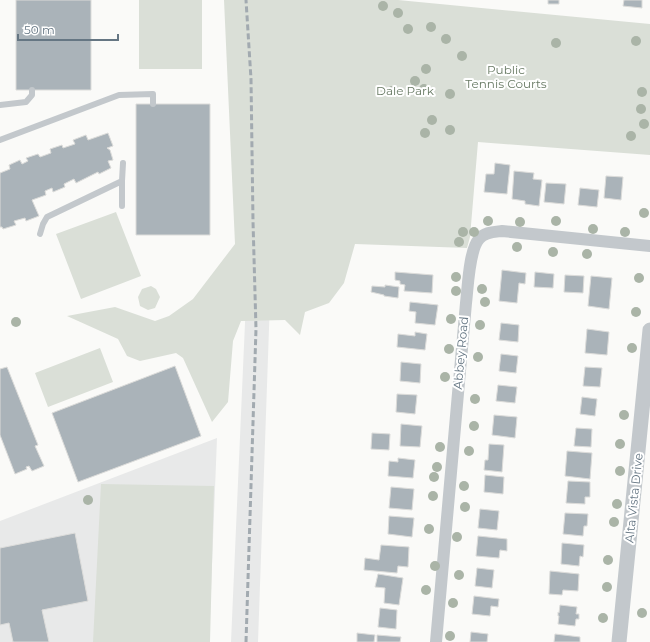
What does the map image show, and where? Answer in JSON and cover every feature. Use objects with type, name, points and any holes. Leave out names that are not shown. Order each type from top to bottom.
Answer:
[{"type":"street","name":"Abbey Road","points":[[436,642],[472,250],[479,238],[486,234],[502,231],[650,246]]},
{"type":"street","name":"Alta Vista Drive","points":[[619,642],[650,330]]},
{"type":"lane","points":[[0,105],[26,102],[32,95],[32,90]]},
{"type":"lane","points":[[0,140],[118,95],[153,94],[153,104]]},
{"type":"lane","points":[[122,206],[123,163]]},
{"type":"lane","points":[[40,234],[47,217],[122,181]]},
{"type":"shaded area","points":[[258,0],[270,300],[258,642],[231,642],[246,300]]},
{"type":"shaded area","points":[[217,438],[209,642],[0,642],[0,521]]},
{"type":"green space","points":[[139,0],[202,0],[202,69],[139,69]]},
{"type":"green space","name":"Dale Park","points":[[224,0],[398,0],[650,24],[650,155],[478,142],[470,237],[467,248],[355,244],[344,283],[329,303],[305,312],[300,335],[285,320],[241,321],[233,341],[228,402],[212,422],[183,358],[176,353],[140,361],[127,356],[118,339],[67,316],[115,307],[155,321],[169,316],[193,299],[235,244]]},
{"type":"green space","points":[[116,212],[141,276],[81,299],[56,234]]},
{"type":"green space","points":[[151,286],[156,289],[160,297],[155,308],[148,310],[140,306],[138,297],[142,289]]},
{"type":"green space","points":[[100,348],[113,382],[48,407],[35,373]]},
{"type":"green space","points":[[101,484],[214,486],[210,642],[93,642]]},
{"type":"building","points":[[16,0],[91,0],[91,90],[16,90]]},
{"type":"building","points":[[548,0],[559,0],[559,4],[548,4]]},
{"type":"building","points":[[624,0],[642,0],[642,8],[623,6]]},
{"type":"building","points":[[136,104],[210,104],[210,235],[136,235]]},
{"type":"building","points":[[108,133],[113,146],[107,148],[110,150],[113,160],[108,161],[111,168],[99,174],[98,172],[76,183],[74,179],[64,184],[65,187],[53,192],[52,188],[45,191],[46,195],[32,200],[39,216],[26,221],[25,218],[14,221],[16,225],[3,229],[0,227],[0,173],[10,169],[9,165],[20,160],[22,164],[28,161],[26,158],[38,154],[40,157],[51,153],[50,149],[62,145],[63,148],[75,144],[73,140],[86,135],[88,140]]},
{"type":"building","points":[[495,163],[510,165],[507,194],[484,192],[486,174],[494,174]]},
{"type":"building","points":[[514,171],[534,173],[533,179],[542,180],[539,206],[525,204],[525,201],[512,199]]},
{"type":"building","points":[[606,176],[623,177],[621,200],[604,198]]},
{"type":"building","points":[[546,183],[566,184],[564,204],[544,202]]},
{"type":"building","points":[[580,188],[599,190],[597,207],[578,205]]},
{"type":"building","points":[[502,270],[526,273],[525,284],[519,283],[517,303],[499,301]]},
{"type":"building","points":[[395,272],[433,275],[432,293],[404,291],[405,285],[400,284],[400,281],[395,280]]},
{"type":"building","points":[[535,272],[554,274],[553,288],[534,287]]},
{"type":"building","points":[[565,275],[584,276],[583,293],[564,292]]},
{"type":"building","points":[[591,276],[612,278],[609,309],[588,306]]},
{"type":"building","points":[[385,285],[399,287],[398,298],[371,292],[372,286],[385,287]]},
{"type":"building","points":[[410,302],[438,305],[435,325],[415,323],[416,312],[409,311]]},
{"type":"building","points":[[501,323],[519,325],[518,342],[499,340]]},
{"type":"building","points":[[587,329],[609,332],[607,355],[585,353]]},
{"type":"building","points":[[415,332],[427,334],[425,350],[397,347],[398,334],[415,336]]},
{"type":"building","points":[[501,354],[518,356],[516,373],[499,371]]},
{"type":"building","points":[[401,362],[421,364],[420,383],[400,381]]},
{"type":"building","points":[[175,366],[201,436],[78,482],[52,413]]},
{"type":"building","points":[[7,367],[38,445],[35,446],[44,466],[32,471],[29,466],[26,467],[27,469],[15,474],[0,435],[0,369]]},
{"type":"building","points":[[585,367],[602,368],[600,387],[583,386]]},
{"type":"building","points":[[498,385],[517,387],[515,403],[496,401]]},
{"type":"building","points":[[397,394],[417,395],[415,414],[396,412]]},
{"type":"building","points":[[582,397],[597,399],[595,416],[580,414]]},
{"type":"building","points":[[494,415],[517,417],[515,438],[492,435]]},
{"type":"building","points":[[401,424],[422,426],[420,447],[400,446]]},
{"type":"building","points":[[576,428],[592,429],[591,447],[574,446]]},
{"type":"building","points":[[372,433],[390,434],[389,450],[371,449]]},
{"type":"building","points":[[489,444],[504,445],[502,472],[484,470],[485,460],[488,460]]},
{"type":"building","points":[[567,451],[592,453],[590,479],[565,476]]},
{"type":"building","points":[[398,458],[415,460],[413,478],[388,476],[389,461],[398,462]]},
{"type":"building","points":[[485,475],[504,477],[503,494],[484,492]]},
{"type":"building","points":[[568,481],[590,482],[590,497],[585,497],[585,504],[566,503]]},
{"type":"building","points":[[391,487],[414,489],[412,510],[389,508]]},
{"type":"building","points":[[480,509],[499,511],[497,530],[478,528]]},
{"type":"building","points":[[565,513],[588,514],[587,526],[584,526],[583,536],[563,534]]},
{"type":"building","points":[[389,516],[414,518],[412,537],[388,534]]},
{"type":"building","points":[[75,533],[88,601],[42,610],[49,642],[13,642],[9,623],[0,625],[0,548]]},
{"type":"building","points":[[478,536],[507,539],[507,551],[500,550],[499,558],[476,556]]},
{"type":"building","points":[[562,543],[584,545],[583,557],[580,556],[579,566],[561,564]]},
{"type":"building","points":[[381,545],[409,547],[408,567],[398,566],[397,573],[364,570],[365,558],[379,560]]},
{"type":"building","points":[[477,568],[494,570],[492,588],[475,586]]},
{"type":"building","points":[[550,571],[579,574],[578,591],[563,590],[562,595],[549,594]]},
{"type":"building","points":[[378,574],[403,578],[399,605],[384,603],[385,588],[375,587]]},
{"type":"building","points":[[474,596],[499,599],[498,607],[491,606],[490,616],[472,614]]},
{"type":"building","points":[[560,605],[577,607],[576,614],[579,614],[579,619],[576,619],[575,626],[558,624],[558,612],[559,613]]},
{"type":"building","points":[[380,608],[397,610],[396,629],[378,627]]},
{"type":"building","points":[[471,632],[488,634],[487,642],[470,642]]},
{"type":"building","points":[[357,633],[375,635],[374,642],[357,642]]},
{"type":"building","points":[[555,634],[580,637],[580,642],[554,642]]},
{"type":"building","points":[[377,635],[401,637],[400,642],[377,642]]},
{"type":"railway","points":[[246,0],[251,79],[256,329],[246,642]]},
{"type":"park label","name":"Public Tennis Courts","points":[[506,77]]}]
